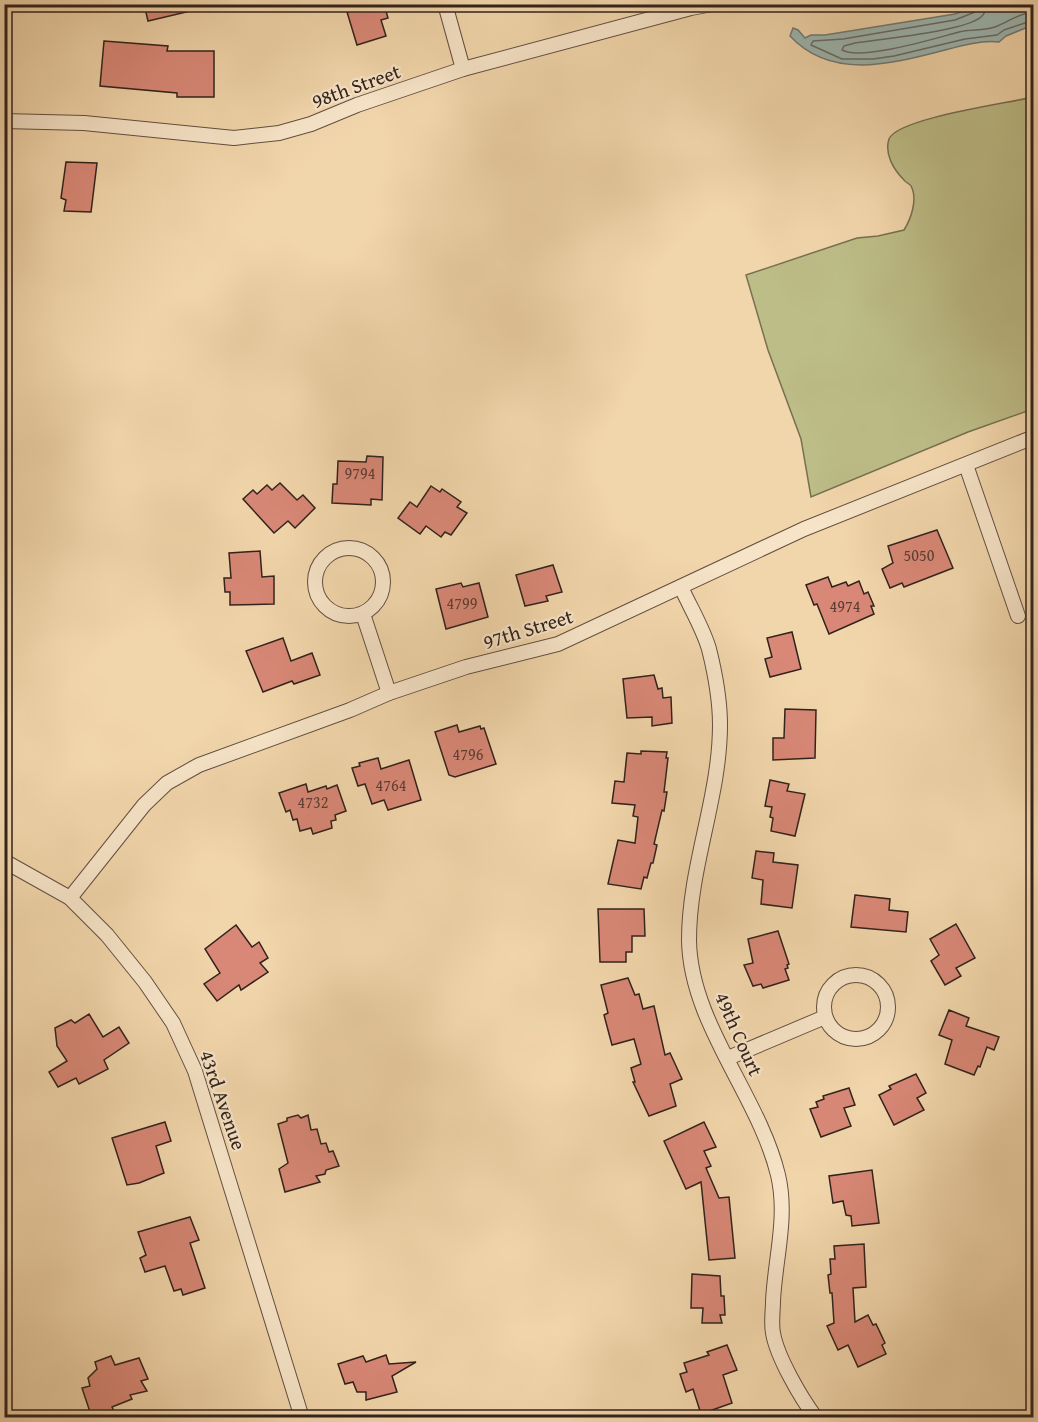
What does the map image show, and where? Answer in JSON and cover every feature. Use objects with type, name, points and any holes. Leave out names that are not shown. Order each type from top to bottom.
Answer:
[{"type":"street","points":[[445,4],[463,69]]},
{"type":"street","name":"98th Street","points":[[4,121],[84,123],[234,138],[279,133],[311,124],[357,105],[463,69],[712,4]]},
{"type":"street","name":"97th Street","points":[[70,898],[144,805],[167,783],[199,765],[350,710],[389,693],[466,668],[558,644],[804,530],[1034,437]]},
{"type":"street","points":[[966,465],[1018,616]]},
{"type":"street","points":[[341,548],[363,551],[373,557],[380,566],[383,588],[379,599],[363,614],[352,617],[340,616],[321,603],[316,593],[314,582],[316,570],[322,560],[341,548]]},
{"type":"street","name":"49th Court","points":[[681,587],[708,648],[717,691],[720,724],[718,754],[696,878],[689,941],[693,973],[704,1012],[728,1058],[773,1158],[782,1197],[781,1230],[774,1284],[773,1333],[793,1379],[816,1418]]},
{"type":"street","points":[[363,614],[389,693]]},
{"type":"street","name":"43rd Avenue","points":[[4,861],[70,898],[107,935],[146,982],[173,1023],[195,1071],[302,1418]]},
{"type":"street","points":[[848,975],[868,976],[884,990],[888,1000],[885,1021],[878,1030],[859,1039],[838,1034],[830,1027],[825,1017],[823,1006],[825,996],[830,987],[848,975]]},
{"type":"street","points":[[728,1058],[825,1017]]},
{"type":"green space","points":[[1033,97],[1033,409],[968,432],[811,497],[801,439],[768,350],[746,275],[857,238],[904,230],[913,209],[914,197],[911,185],[904,181],[891,161],[888,150],[889,139],[897,131],[932,118]]},
{"type":"water","points":[[979,5],[1033,5],[1033,25],[1006,36],[999,42],[963,45],[882,64],[862,65],[842,64],[824,59],[806,50],[790,36],[793,28],[805,38],[811,35],[825,35],[955,14]]},
{"type":"building","points":[[144,4],[195,4],[195,10],[148,21]]},
{"type":"building","points":[[361,4],[384,4],[388,18],[381,20],[386,36],[357,45],[347,12],[362,8]]},
{"type":"building","points":[[104,41],[168,46],[167,51],[214,51],[214,97],[177,97],[177,93],[100,86]]},
{"type":"building","points":[[66,162],[97,163],[91,212],[64,211],[66,200],[61,198]]},
{"type":"building","points":[[367,456],[383,457],[382,500],[371,499],[371,505],[332,503],[333,484],[337,484],[338,461],[366,462]]},
{"type":"building","points":[[280,483],[297,500],[303,495],[315,508],[295,528],[288,521],[274,533],[243,499],[253,490],[257,494],[267,485],[272,490]]},
{"type":"building","points":[[431,486],[440,492],[442,489],[461,502],[457,507],[467,513],[451,535],[445,532],[441,537],[426,526],[420,534],[398,518],[410,502],[417,507]]},
{"type":"building","points":[[937,530],[953,568],[904,587],[902,583],[890,588],[882,569],[893,563],[888,546]]},
{"type":"building","points":[[260,551],[262,577],[274,576],[274,604],[230,605],[230,592],[225,592],[224,578],[231,578],[229,553]]},
{"type":"building","points":[[553,565],[562,592],[546,596],[548,601],[525,606],[516,575]]},
{"type":"building","points":[[828,577],[832,587],[846,582],[848,586],[859,581],[864,594],[868,592],[874,606],[871,606],[874,614],[829,634],[817,604],[814,605],[806,585]]},
{"type":"building","points":[[461,583],[463,587],[479,583],[488,617],[446,629],[436,589]]},
{"type":"building","points":[[792,632],[801,669],[770,677],[765,659],[772,657],[767,638]]},
{"type":"building","points":[[283,638],[291,661],[312,653],[320,675],[294,684],[292,681],[263,692],[246,651]]},
{"type":"building","points":[[654,675],[658,689],[662,688],[663,698],[671,697],[672,723],[652,726],[652,717],[627,718],[623,679]]},
{"type":"building","points":[[785,709],[816,710],[815,758],[773,760],[773,738],[784,738]]},
{"type":"building","points":[[457,725],[459,732],[480,726],[481,729],[484,728],[496,764],[455,777],[449,775],[435,732]]},
{"type":"building","points":[[641,751],[667,752],[666,758],[668,758],[664,792],[667,792],[654,844],[657,845],[653,863],[651,863],[647,878],[644,877],[641,889],[608,884],[618,840],[635,843],[638,817],[633,816],[635,805],[612,803],[615,781],[624,782],[627,753],[641,754]]},
{"type":"building","points":[[378,758],[381,769],[409,760],[421,800],[388,810],[384,800],[372,804],[365,784],[358,786],[352,768],[360,766],[359,763]]},
{"type":"building","points":[[770,780],[789,784],[787,791],[805,794],[795,836],[771,831],[772,807],[765,806]]},
{"type":"building","points":[[306,784],[308,792],[337,785],[346,811],[335,815],[336,820],[331,821],[332,828],[313,834],[311,828],[300,831],[297,819],[293,820],[290,810],[286,812],[279,793]]},
{"type":"building","points":[[756,851],[774,853],[773,862],[798,865],[792,908],[761,904],[763,880],[752,878]]},
{"type":"building","points":[[855,895],[890,899],[889,910],[908,912],[906,932],[851,927]]},
{"type":"building","points":[[598,909],[644,909],[645,936],[632,936],[632,952],[626,952],[626,962],[600,962]]},
{"type":"building","points":[[956,924],[975,958],[956,968],[961,976],[945,985],[931,961],[939,955],[930,939]]},
{"type":"building","points":[[236,925],[252,947],[259,942],[268,958],[260,963],[268,972],[241,990],[239,985],[217,1001],[204,984],[220,973],[205,949]]},
{"type":"building","points":[[778,931],[789,964],[785,969],[789,980],[763,988],[761,984],[753,986],[744,965],[753,963],[748,939]]},
{"type":"building","points":[[628,978],[635,995],[639,994],[643,1009],[654,1006],[665,1055],[670,1053],[682,1079],[670,1084],[676,1106],[649,1116],[633,1082],[635,1082],[631,1068],[641,1064],[634,1039],[612,1045],[604,1015],[608,1013],[601,985]]},
{"type":"building","points":[[949,1010],[969,1018],[966,1026],[999,1037],[994,1050],[987,1047],[980,1067],[978,1066],[974,1075],[945,1064],[952,1040],[939,1035]]},
{"type":"building","points":[[89,1014],[103,1037],[119,1027],[129,1043],[104,1060],[108,1069],[79,1084],[76,1078],[58,1087],[49,1072],[67,1061],[57,1046],[55,1028],[71,1020],[75,1023]]},
{"type":"building","points":[[916,1074],[926,1093],[917,1098],[924,1110],[894,1125],[879,1095],[891,1089],[889,1086]]},
{"type":"building","points":[[849,1088],[855,1105],[844,1108],[851,1126],[821,1137],[810,1109],[818,1107],[816,1102],[824,1099],[823,1096]]},
{"type":"building","points":[[298,1115],[301,1118],[308,1115],[311,1130],[317,1129],[321,1144],[326,1143],[329,1152],[333,1151],[339,1166],[316,1176],[320,1182],[285,1192],[279,1169],[288,1163],[278,1124]]},
{"type":"building","points":[[165,1122],[171,1141],[156,1146],[164,1173],[127,1185],[112,1138]]},
{"type":"building","points":[[704,1122],[716,1147],[704,1151],[711,1166],[706,1168],[719,1198],[729,1197],[735,1258],[709,1260],[701,1182],[686,1189],[664,1141]]},
{"type":"building","points":[[872,1170],[879,1223],[852,1226],[851,1216],[846,1215],[843,1201],[833,1203],[829,1176]]},
{"type":"building","points":[[190,1217],[199,1240],[190,1243],[205,1288],[183,1295],[181,1289],[174,1291],[165,1266],[145,1272],[140,1258],[146,1255],[138,1232]]},
{"type":"building","points":[[864,1244],[866,1287],[853,1288],[855,1322],[868,1315],[873,1325],[876,1324],[885,1343],[882,1345],[886,1354],[858,1367],[848,1345],[838,1350],[827,1326],[834,1323],[828,1275],[831,1274],[830,1259],[835,1259],[834,1246]]},
{"type":"building","points":[[692,1274],[720,1276],[725,1315],[720,1315],[722,1323],[702,1323],[703,1308],[691,1308]]},
{"type":"building","points":[[727,1345],[737,1370],[723,1375],[732,1403],[701,1414],[693,1389],[686,1392],[680,1374],[687,1372],[684,1363],[709,1355],[707,1352]]},
{"type":"building","points":[[386,1355],[389,1364],[416,1362],[392,1376],[397,1392],[366,1400],[366,1392],[357,1392],[353,1382],[345,1384],[338,1364],[363,1356],[366,1362]]},
{"type":"building","points":[[111,1356],[115,1365],[139,1358],[148,1379],[141,1381],[147,1391],[130,1395],[132,1399],[112,1407],[117,1418],[92,1418],[82,1388],[90,1386],[88,1378],[97,1369],[95,1362]]}]
